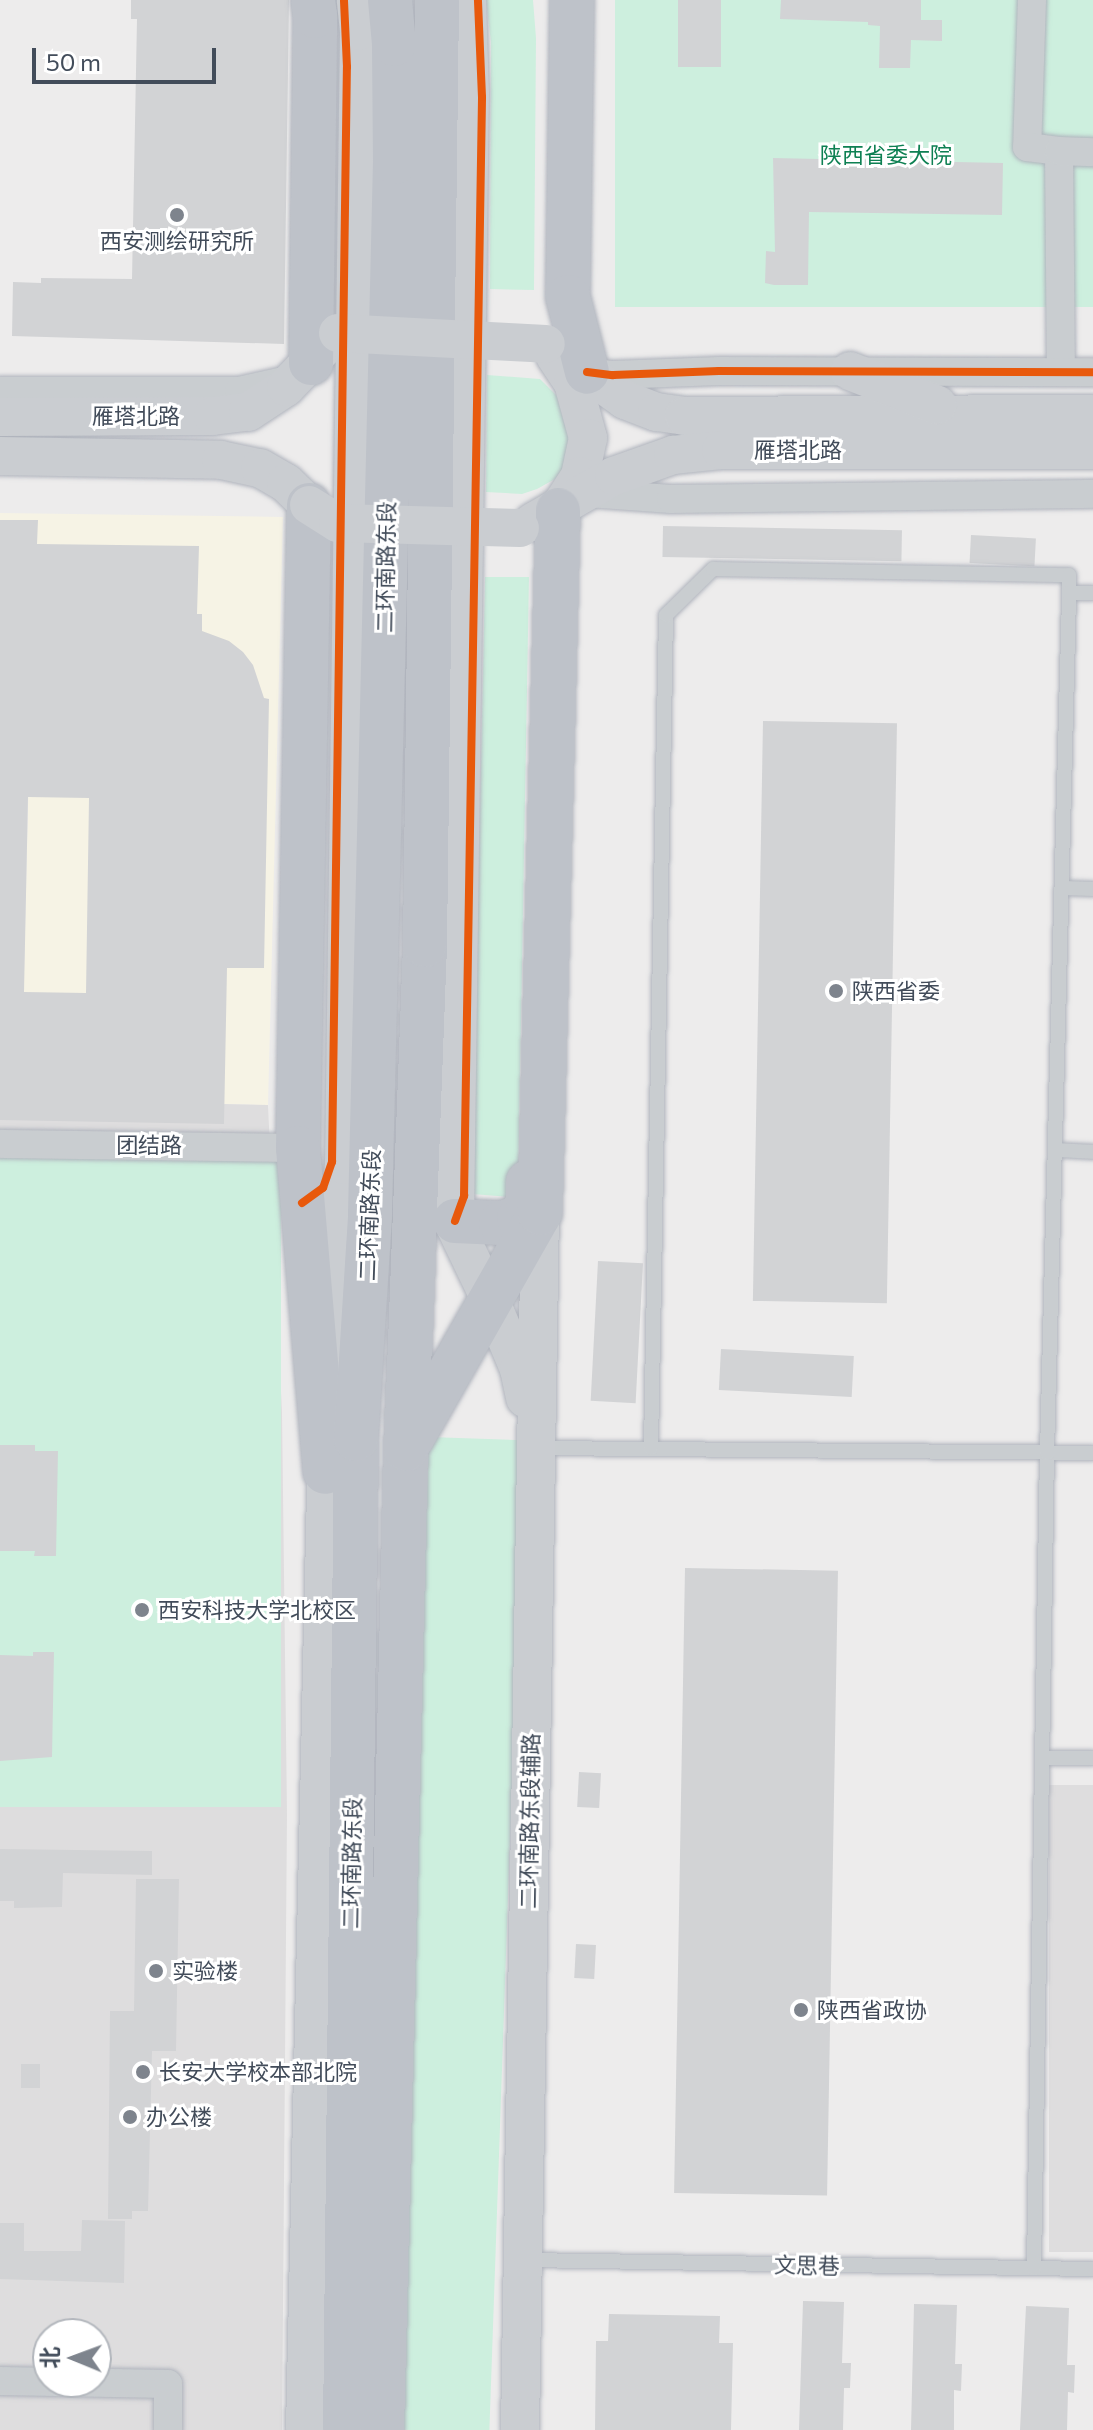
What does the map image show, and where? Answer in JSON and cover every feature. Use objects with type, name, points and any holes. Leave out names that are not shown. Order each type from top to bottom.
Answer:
[{"type":"highway","points":[[313,0],[316,357]]},
{"type":"highway","points":[[316,357],[327,288],[330,0]]},
{"type":"highway","name":"二环南路东段","points":[[345,2430],[356,1439],[370,1214],[395,162],[394,44],[390,0]]},
{"type":"highway","points":[[546,344],[550,293],[553,0]]},
{"type":"highway","points":[[572,0],[568,297],[587,372]]},
{"type":"highway","name":"二环南路东段","points":[[382,2430],[406,1449],[425,945],[447,2]]},
{"type":"highway","points":[[309,505],[298,1148],[325,1472]]},
{"type":"highway","points":[[455,1221],[509,1222],[519,1218],[528,1203],[539,575],[555,510]]},
{"type":"highway","points":[[406,1449],[489,1297],[540,1213],[555,510]]},
{"type":"main road","points":[[305,2430],[325,1472],[344,1165],[359,31],[356,0]]},
{"type":"main road","points":[[447,2],[470,94],[455,1221]]},
{"type":"main road","points":[[316,357],[546,344],[573,383],[588,438],[580,476],[555,510]]},
{"type":"main road","name":"雁塔北路","points":[[546,344],[625,400],[657,412],[684,416],[1093,414]]},
{"type":"main road","name":"雁塔北路","points":[[0,417],[213,416],[248,412],[316,357]]},
{"type":"main road","points":[[850,371],[960,413]]},
{"type":"main road","name":"雁塔北路","points":[[0,456],[221,460],[260,468],[286,483],[309,505],[338,523],[555,510],[614,476],[673,455],[721,450],[1093,450]]},
{"type":"main road","points":[[415,1150],[455,1221],[519,1369],[536,1448]]},
{"type":"main road","name":"二环南路东段辅路","points":[[520,2430],[540,1213]]},
{"type":"street","points":[[1032,0],[1027,147],[1093,152]]},
{"type":"street","points":[[1059,151],[1061,371]]},
{"type":"street","points":[[0,391],[239,391],[271,385],[316,357]]},
{"type":"street","points":[[587,372],[613,375],[850,371],[1093,372]]},
{"type":"street","points":[[555,510],[671,499],[1093,494]]},
{"type":"street","name":"团结路","points":[[0,1144],[298,1148]]},
{"type":"street","points":[[0,2381],[168,2384],[168,2430]]},
{"type":"lane","points":[[651,1448],[666,615],[713,569],[1069,575],[1047,1453],[1034,2268]]},
{"type":"lane","points":[[1069,593],[1093,593]]},
{"type":"lane","points":[[1063,888],[1093,889]]},
{"type":"lane","points":[[1056,1150],[1093,1152]]},
{"type":"lane","points":[[536,1448],[1093,1453]]},
{"type":"lane","points":[[1042,1758],[1093,1758]]},
{"type":"lane","name":"文思巷","points":[[521,2260],[1093,2269]]},
{"type":"shaded area","points":[[0,513],[283,517],[268,1105],[21,1099],[32,638],[0,637]]},
{"type":"shaded area","points":[[0,1099],[268,1105],[282,1413],[287,1814],[282,2430],[0,2430]]},
{"type":"shaded area","points":[[1049,1785],[1093,1785],[1093,2252],[1049,2252]]},
{"type":"green space","points":[[486,0],[533,0],[536,38],[534,290],[490,289],[491,42]]},
{"type":"green space","name":"陕西省委大院","points":[[615,0],[1093,0],[1093,307],[615,307]]},
{"type":"green space","points":[[487,375],[540,379],[566,405],[574,424],[568,462],[555,479],[537,489],[522,494],[486,492]]},
{"type":"green space","points":[[485,577],[529,577],[518,1188],[510,1197],[472,1194]]},
{"type":"green space","name":"西安科技大学北校区","points":[[0,1144],[281,1144],[281,1807],[0,1807]]},
{"type":"green space","points":[[429,1437],[524,1440],[489,2430],[394,2429]]},
{"type":"building","points":[[131,0],[289,0],[284,344],[12,336],[13,282],[41,283],[41,278],[132,279],[137,19],[131,19]]},
{"type":"building","points":[[678,0],[721,0],[721,67],[678,67]]},
{"type":"building","points":[[781,0],[921,0],[921,20],[942,20],[942,41],[911,40],[910,68],[879,68],[880,26],[868,25],[868,22],[780,19]]},
{"type":"building","points":[[773,158],[1003,163],[1002,215],[809,212],[808,285],[765,283],[766,251],[775,252]]},
{"type":"building","points":[[0,520],[38,520],[37,544],[199,546],[197,614],[202,614],[202,631],[229,641],[243,652],[253,665],[264,698],[269,699],[264,968],[227,968],[224,1124],[0,1120]],"holes":[[[28,797],[89,798],[86,993],[24,992]]]},
{"type":"building","points":[[663,526],[902,530],[901,561],[662,557]]},
{"type":"building","points":[[971,535],[1036,538],[1034,566],[970,563]]},
{"type":"building","points":[[763,721],[897,723],[887,1303],[753,1301]]},
{"type":"building","points":[[598,1261],[643,1263],[636,1403],[591,1401]]},
{"type":"building","points":[[721,1349],[854,1356],[852,1397],[719,1390]]},
{"type":"building","points":[[0,1445],[35,1445],[35,1451],[58,1451],[56,1556],[34,1556],[35,1551],[0,1551]]},
{"type":"building","points":[[685,1568],[838,1571],[827,2196],[674,2193]]},
{"type":"building","points":[[33,1652],[54,1652],[52,1757],[0,1761],[0,1655],[33,1656]]},
{"type":"building","points":[[579,1772],[601,1773],[599,1808],[577,1807]]},
{"type":"building","points":[[0,1849],[152,1851],[152,1875],[63,1873],[62,1907],[14,1908],[14,1901],[0,1901]]},
{"type":"building","points":[[136,1879],[179,1879],[176,2051],[152,2051],[148,2211],[132,2211],[132,2219],[108,2219],[110,2011],[134,2011]]},
{"type":"building","points":[[576,1944],[596,1945],[594,1979],[574,1978]]},
{"type":"building","points":[[21,2064],[40,2064],[40,2088],[21,2088]]},
{"type":"building","points":[[82,2220],[125,2221],[124,2283],[0,2279],[0,2223],[24,2223],[24,2251],[81,2251]]},
{"type":"building","points":[[803,2301],[844,2302],[842,2363],[851,2363],[850,2388],[844,2388],[843,2430],[799,2430]]},
{"type":"building","points":[[914,2304],[957,2305],[955,2364],[962,2364],[961,2391],[954,2390],[954,2430],[911,2430]]},
{"type":"building","points":[[1026,2306],[1069,2308],[1067,2365],[1075,2365],[1074,2393],[1068,2392],[1067,2430],[1020,2430]]},
{"type":"building","points":[[609,2314],[720,2316],[719,2343],[733,2343],[731,2430],[595,2430],[596,2341],[608,2341]]},
{"type":"cycle path","points":[[302,1203],[323,1188],[332,1162],[347,67],[344,0]]},
{"type":"cycle path","points":[[455,1221],[464,1196],[482,97],[478,0]]},
{"type":"cycle path","points":[[587,372],[613,375],[719,371],[1093,372]]},
{"type":"place","name":"西安测绘研究所","points":[[177,215]]},
{"type":"place","name":"陕西省委","points":[[836,991]]},
{"type":"place","name":"西安科技大学北校区","points":[[142,1610]]},
{"type":"place","name":"实验楼","points":[[156,1971]]},
{"type":"place","name":"陕西省政协","points":[[801,2010]]},
{"type":"place","name":"长安大学校本部北院","points":[[143,2072]]},
{"type":"place","name":"办公楼","points":[[130,2117]]}]
